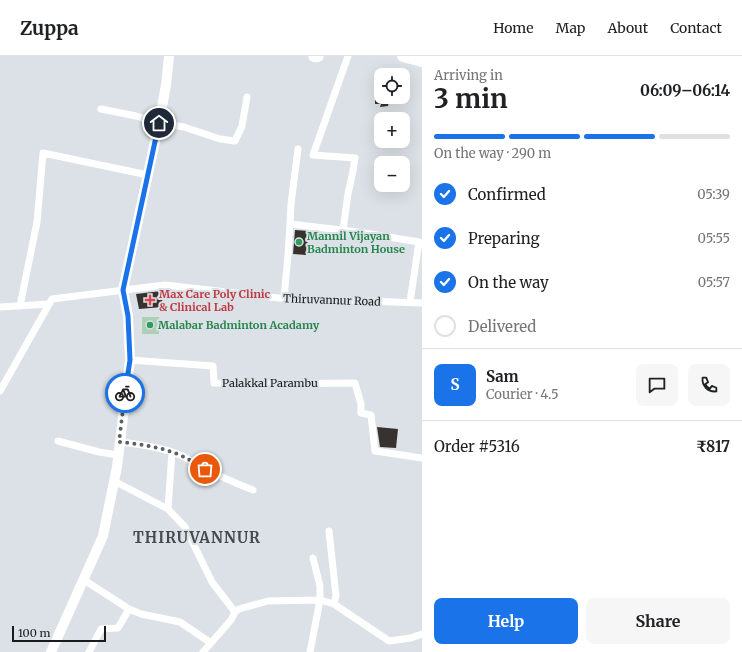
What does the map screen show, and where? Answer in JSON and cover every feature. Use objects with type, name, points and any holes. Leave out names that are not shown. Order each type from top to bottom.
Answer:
[{"type":"main road","points":[[52,652],[103,536],[114,480],[130,360],[128,316],[123,290],[159,123],[166,85],[169,56]]},
{"type":"main road","points":[[403,56],[422,61]]},
{"type":"street","points":[[343,230],[355,158],[313,154],[348,56]]},
{"type":"street","points":[[101,109],[184,128],[220,139],[235,141],[242,126],[247,97]]},
{"type":"street","points":[[284,298],[291,204],[298,149]]},
{"type":"street","points":[[20,306],[37,222],[43,152],[148,175]]},
{"type":"street","points":[[290,224],[343,230],[419,242],[410,302]]},
{"type":"street","name":"Thiruvannur Road","points":[[49,304],[52,299],[165,285],[277,298],[422,303]]},
{"type":"street","points":[[0,307],[49,304]]},
{"type":"street","points":[[0,391],[49,304]]},
{"type":"street","name":"Palakkal Parambu","points":[[130,360],[213,366],[214,383],[355,383],[361,404],[361,413],[371,415],[375,451],[422,458]]},
{"type":"street","points":[[58,441],[99,452],[118,455]]},
{"type":"street","points":[[119,442],[145,445],[181,455],[215,474],[253,490]]},
{"type":"street","points":[[168,509],[172,452]]},
{"type":"street","points":[[114,480],[168,509],[185,527],[212,582],[235,612]]},
{"type":"street","points":[[329,531],[336,596],[334,604]]},
{"type":"street","points":[[310,652],[320,600],[320,586],[313,558]]},
{"type":"street","points":[[84,580],[129,609],[141,614],[180,622],[211,643]]},
{"type":"street","points":[[203,652],[231,620],[238,609],[268,601],[320,600],[334,604],[389,641],[411,638],[422,634]]},
{"type":"street","points":[[89,652],[101,629],[118,628],[129,609]]},
{"type":"green space","name":"Malabar Badminton Acadamy","points":[[142,317],[159,317],[159,334],[142,334]]},
{"type":"building","points":[[381,104],[388,104],[388,106],[380,107]]},
{"type":"building","name":"Mannil Vijayan Badminton House","points":[[295,230],[309,231],[306,255],[293,254]]},
{"type":"building","name":"Max Care Poly Clinic & Clinical Lab","points":[[161,291],[163,307],[139,309],[136,294]]},
{"type":"building","points":[[377,427],[398,429],[396,448],[380,447]]},
{"type":"way so far","points":[[125,393],[119,442],[145,445],[172,452],[181,455],[205,469]]},
{"type":"place","name":"Mannil Vijayan Badminton House","points":[[299,242]]},
{"type":"place","name":"Max Care Poly Clinic & Clinical Lab","points":[[150,300]]},
{"type":"place","name":"Malabar Badminton Acadamy","points":[[150,325]]},
{"type":"district","name":"THIRUVANNUR","points":[[197,538]]},
{"type":"route","points":[[125,393],[130,360],[128,316],[123,290],[159,123]]}]
